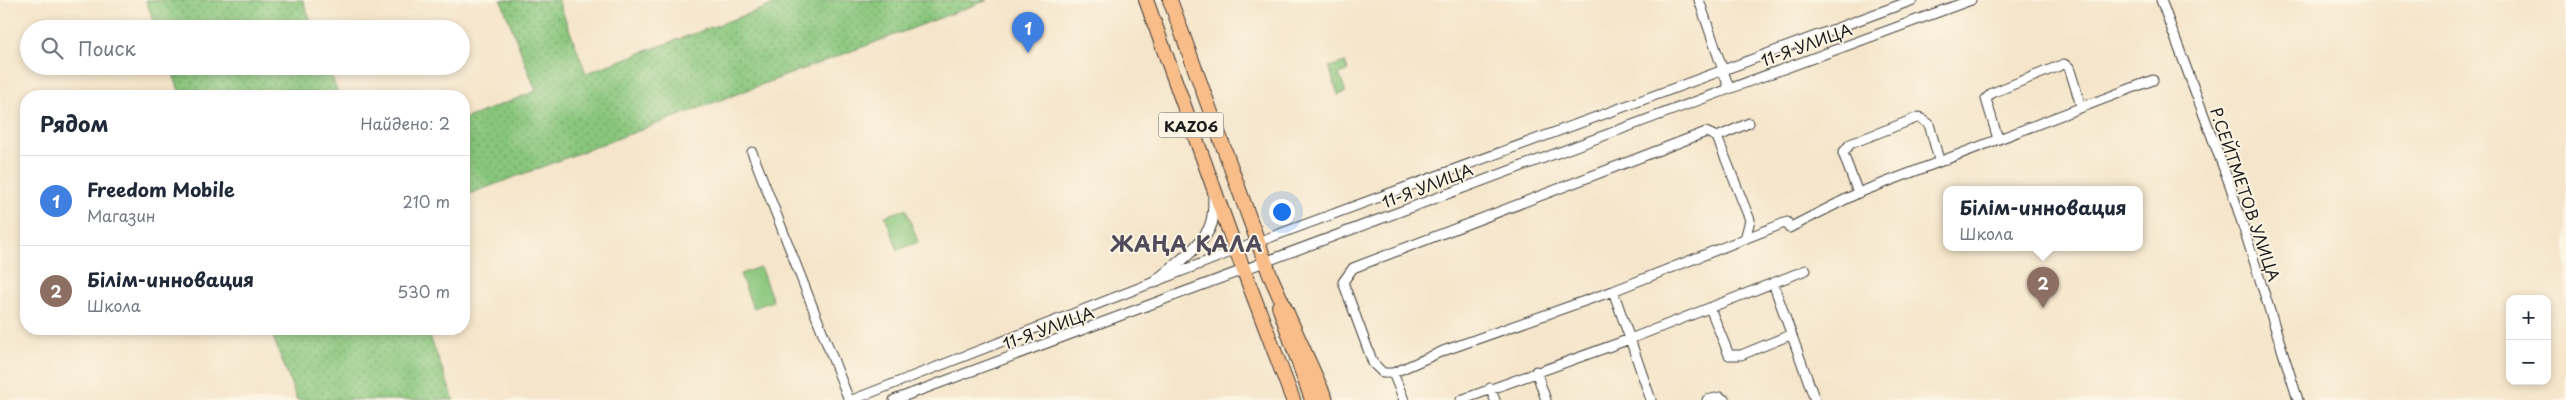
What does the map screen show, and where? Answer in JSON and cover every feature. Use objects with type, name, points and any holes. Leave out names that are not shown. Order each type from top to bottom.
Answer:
[{"type":"main road","name":"KАZ06","points":[[1146,0],[1213,188],[1293,400]]},
{"type":"main road","name":"KАZ06","points":[[1170,0],[1270,275],[1326,400]]},
{"type":"main road","name":"KАZ06","points":[[1270,275],[1293,350],[1312,400]]},
{"type":"street","points":[[1699,0],[1729,88]]},
{"type":"street","name":"11-Я УЛИЦА","points":[[850,400],[1236,250],[1259,244],[1913,0]]},
{"type":"street","name":"11-Я УЛИЦА","points":[[894,400],[1244,271],[1729,88],[1971,0]]},
{"type":"street","name":"Р.СЕЙТМЕТОВ УЛИЦА","points":[[2161,0],[2234,197],[2298,400]]},
{"type":"street","points":[[1998,139],[1986,99],[1992,93],[2064,64],[2069,67],[2081,106]]},
{"type":"street","points":[[1746,239],[1750,220],[1718,137],[1706,132],[1353,268],[1343,282],[1373,363],[1383,373],[1393,373],[1443,352],[1788,225],[1858,193],[1939,160],[2153,80]]},
{"type":"street","points":[[1858,193],[1843,153],[1850,144],[1919,117],[1929,124],[1939,160]]},
{"type":"street","points":[[1718,137],[1749,123]]},
{"type":"street","points":[[752,152],[850,400]]},
{"type":"street","points":[[1155,282],[1190,252],[1209,230],[1214,211],[1213,188]]},
{"type":"street","points":[[1461,400],[1536,371],[1630,339],[1806,270]]},
{"type":"street","points":[[1773,283],[1790,335],[1815,400]]},
{"type":"street","points":[[1613,291],[1650,400]]},
{"type":"street","points":[[1710,308],[1729,355],[1741,355],[1790,335]]},
{"type":"street","points":[[1536,371],[1546,400]]},
{"type":"street","points":[[1393,373],[1404,400]]},
{"type":"street","points":[[1490,388],[1495,400]]},
{"type":"street","points":[[1707,400],[1720,397],[1725,400]]},
{"type":"green space","points":[[146,0],[303,0],[311,20],[153,20]]},
{"type":"green space","points":[[501,0],[558,0],[586,73],[786,0],[988,0],[470,194],[470,117],[536,91]]},
{"type":"green space","points":[[1345,62],[1348,71],[1339,74],[1346,92],[1338,95],[1329,67]]},
{"type":"green space","points":[[173,75],[331,75],[337,90],[179,90]]},
{"type":"green space","points":[[906,209],[918,242],[898,250],[885,216]]},
{"type":"green space","points":[[760,267],[773,301],[753,308],[740,274]]},
{"type":"green space","points":[[272,335],[429,335],[454,400],[297,400]]},
{"type":"place","name":"Freedom Mobile","points":[[1028,53]]},
{"type":"place","name":"Білім-инновация","points":[[2043,308]]},
{"type":"district","name":"ЖАҢА ҚАЛА","points":[[1187,243]]}]
